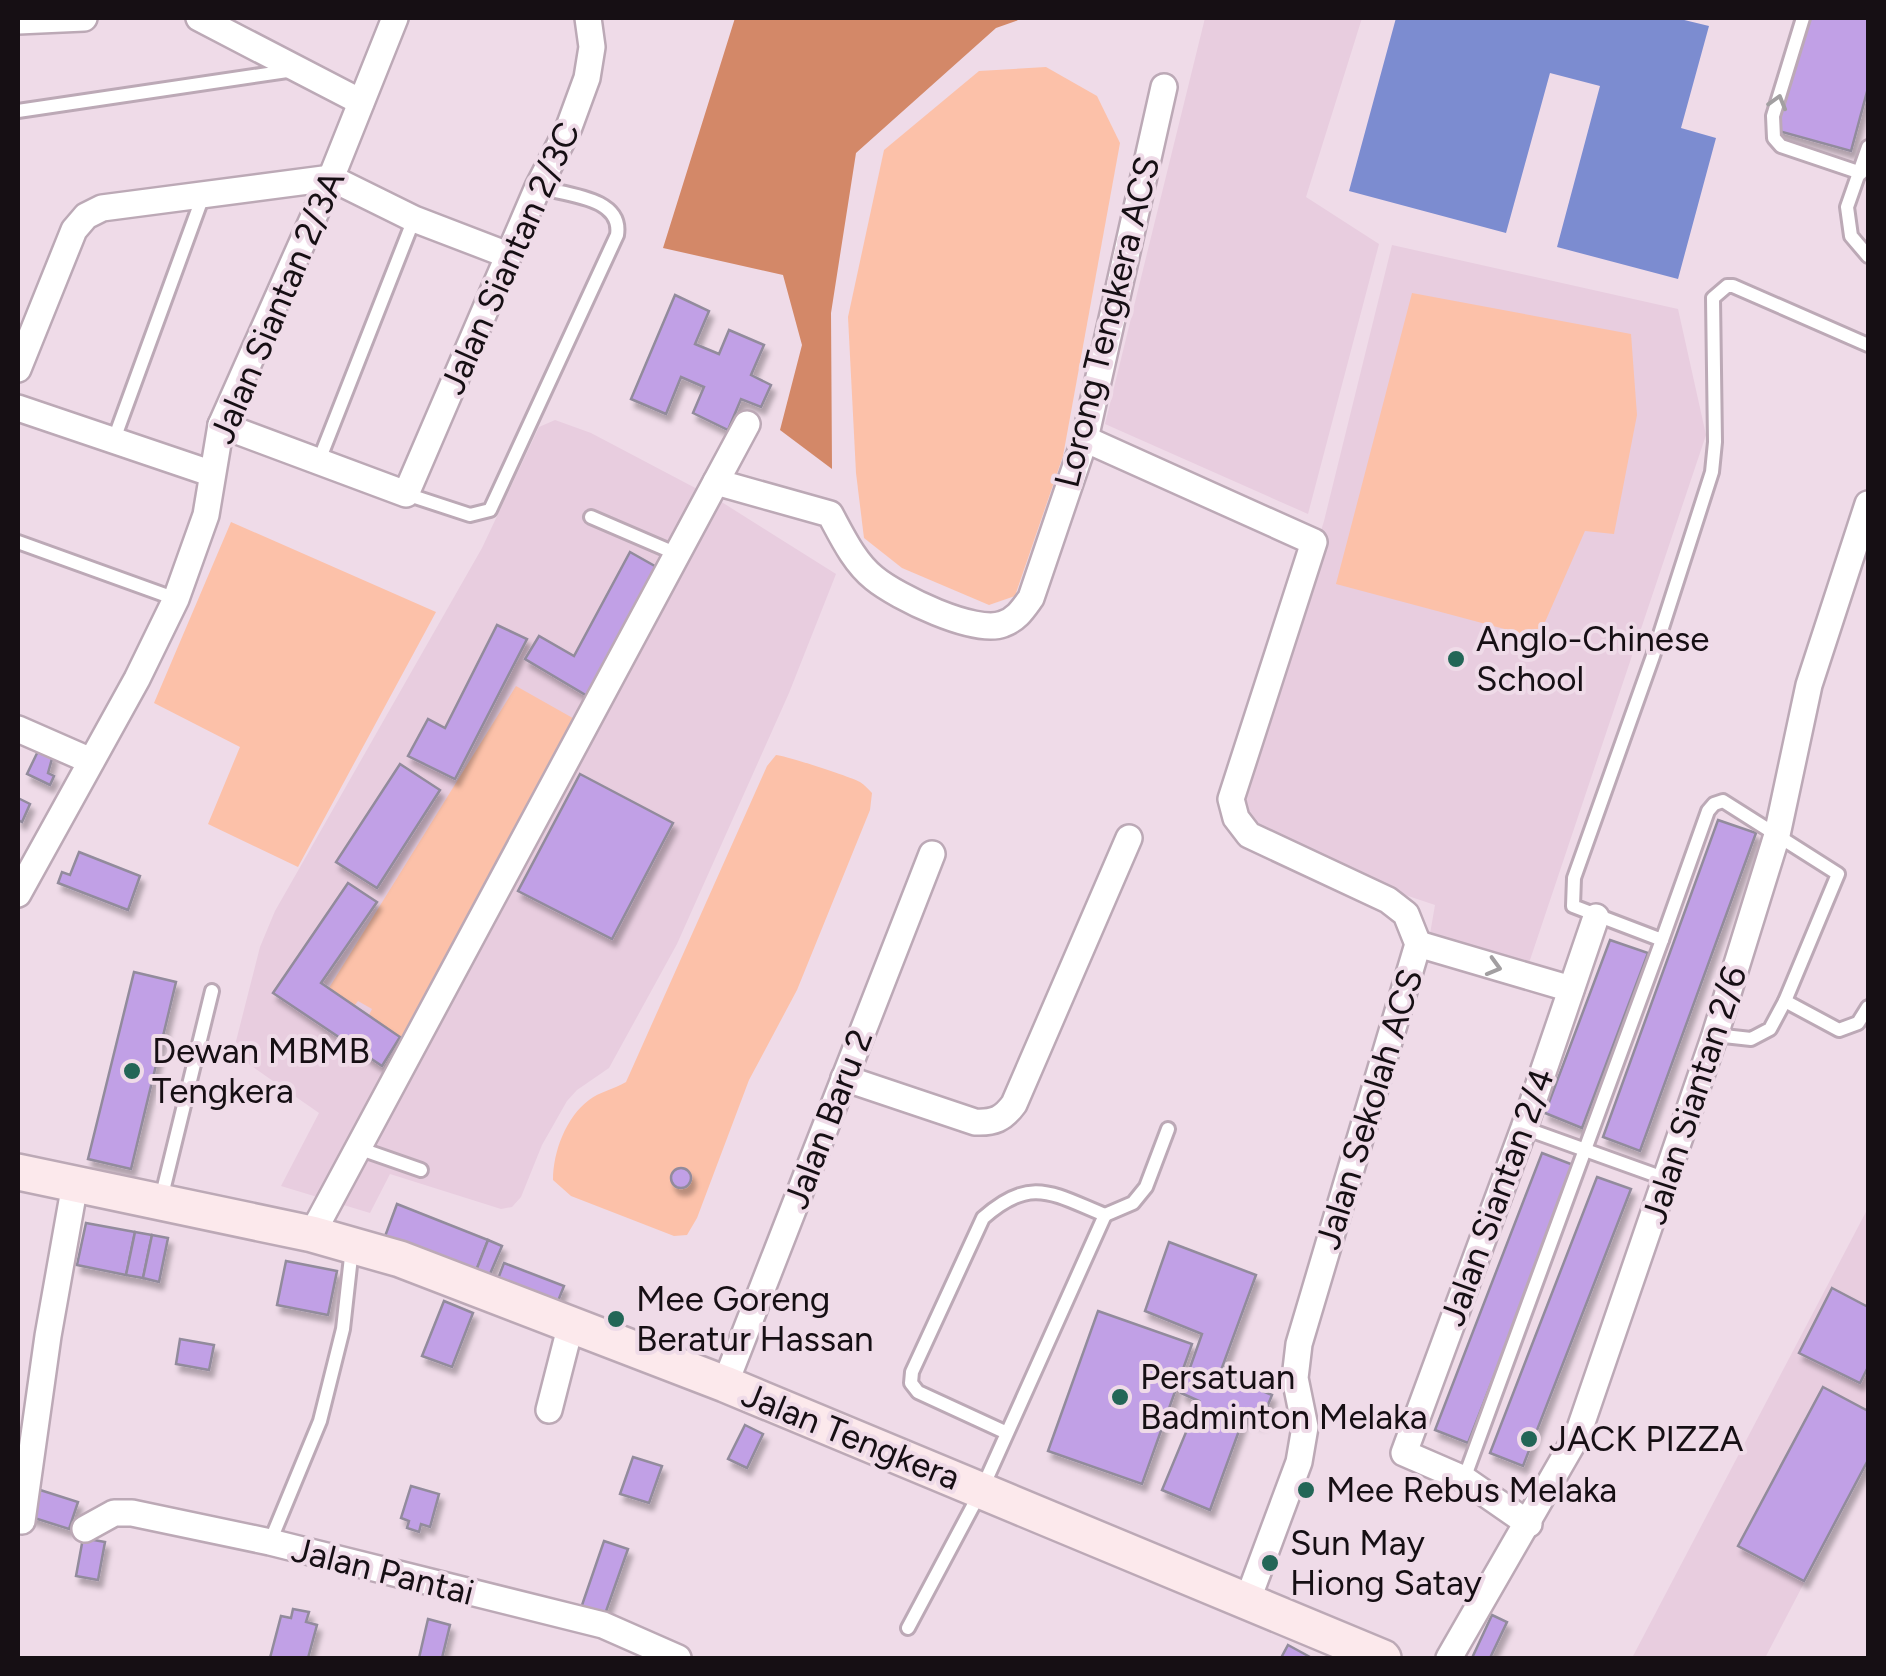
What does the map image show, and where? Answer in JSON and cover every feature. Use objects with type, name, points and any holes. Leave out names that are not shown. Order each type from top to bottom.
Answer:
[{"type":"main road","name":"Jalan Tengkera","points":[[18,1172],[353,1244],[725,1384],[1384,1658]]},
{"type":"street","points":[[18,21],[84,18]]},
{"type":"street","points":[[199,18],[361,102]]},
{"type":"street","name":"Jalan Siantan 2/3A","points":[[18,894],[137,680],[176,599],[206,515],[221,425],[331,178],[395,18]]},
{"type":"street","name":"Jalan Siantan 2/3C","points":[[406,494],[538,187],[568,128],[587,78],[592,47],[588,18]]},
{"type":"street","name":"Lorong Tengkera ACS","points":[[716,482],[830,514],[872,577],[902,597],[977,626],[1000,626],[1018,616],[1031,598],[1085,439],[1164,87]]},
{"type":"street","points":[[18,370],[74,230],[86,216],[102,208],[331,178],[414,219],[508,256]]},
{"type":"street","points":[[18,408],[210,473]]},
{"type":"street","points":[[312,1234],[747,424]]},
{"type":"street","points":[[221,425],[406,494]]},
{"type":"street","name":"Jalan Sekolah ACS","points":[[1085,439],[1314,542],[1231,798],[1236,818],[1249,835],[1388,900],[1406,914],[1418,944],[1299,1344],[1295,1378],[1305,1427],[1300,1462],[1248,1600]]},
{"type":"street","name":"Jalan Siantan 2/6","points":[[1449,1658],[1578,1434],[1715,1035],[1777,835],[1809,685],[1868,504]]},
{"type":"street","points":[[18,730],[91,761]]},
{"type":"street","points":[[844,1078],[975,1122],[990,1123],[1004,1117],[1014,1104],[1129,838]]},
{"type":"street","name":"Jalan Baru 2","points":[[725,1384],[932,854]]},
{"type":"street","name":"Jalan Siantan 2/4","points":[[1529,1524],[1464,1479],[1404,1453],[1524,1128],[1596,917]]},
{"type":"street","points":[[1418,944],[1571,989]]},
{"type":"street","points":[[22,1521],[48,1336],[75,1184]]},
{"type":"street","points":[[550,1410],[571,1324]]},
{"type":"street","name":"Jalan Pantai","points":[[85,1529],[114,1512],[132,1513],[603,1625],[678,1658]]},
{"type":"lane","points":[[1803,18],[1774,116],[1774,138],[1781,146],[1861,173]]},
{"type":"lane","points":[[18,111],[296,70]]},
{"type":"lane","points":[[1868,147],[1847,207],[1852,236],[1868,256]]},
{"type":"lane","points":[[406,494],[470,514],[490,510],[617,235],[614,212],[605,205],[538,187]]},
{"type":"lane","points":[[114,442],[204,194]]},
{"type":"lane","points":[[318,464],[414,219]]},
{"type":"lane","points":[[1662,940],[1574,906],[1574,878],[1712,472],[1713,298],[1726,286],[1732,286],[1868,346]]},
{"type":"lane","points":[[592,518],[677,554]]},
{"type":"lane","points":[[18,542],[176,599]]},
{"type":"lane","points":[[1464,1479],[1708,811],[1724,801],[1838,874],[1786,1000],[1770,1028],[1751,1040],[1715,1035]]},
{"type":"lane","points":[[161,1202],[212,991]]},
{"type":"lane","points":[[1786,1000],[1840,1030],[1858,1023],[1868,1007]]},
{"type":"lane","points":[[1524,1128],[1666,1179]]},
{"type":"lane","points":[[908,1628],[982,1489],[1105,1215],[1133,1202],[1146,1187],[1168,1129]]},
{"type":"lane","points":[[358,1148],[421,1170]]},
{"type":"lane","points":[[1007,1432],[918,1392],[912,1383],[912,1372],[983,1218],[994,1208],[1029,1190],[1042,1190],[1105,1215]]},
{"type":"lane","points":[[279,1545],[320,1421],[343,1329],[353,1244]]},
{"type":"shaded area","points":[[735,18],[1024,18],[996,28],[856,153],[831,313],[832,469],[780,430],[802,345],[783,275],[663,248]]},
{"type":"shaded area","points":[[1205,18],[1362,18],[1306,197],[1379,244],[1308,514],[1105,424]]},
{"type":"shaded area","points":[[1046,67],[1097,96],[1120,143],[1063,456],[1015,596],[989,605],[902,568],[864,538],[856,473],[848,317],[884,150],[979,71]]},
{"type":"shaded area","name":"Anglo-Chinese School","points":[[1392,245],[1678,309],[1706,435],[1529,963],[1430,934],[1435,905],[1253,844],[1238,797],[1324,521]]},
{"type":"shaded area","points":[[1412,293],[1631,334],[1637,415],[1614,534],[1585,531],[1538,638],[1336,584]]},
{"type":"shaded area","points":[[555,420],[591,433],[720,501],[836,574],[789,693],[677,944],[609,1068],[567,1101],[542,1145],[521,1197],[512,1207],[501,1209],[390,1174],[370,1213],[281,1186],[319,1113],[233,1053],[260,947],[275,911],[482,548],[539,427]]},
{"type":"shaded area","points":[[231,522],[436,612],[298,867],[208,824],[240,747],[154,703]]},
{"type":"shaded area","points":[[516,686],[578,721],[400,1042],[366,1021],[372,1009],[358,1001],[349,1013],[324,996]]},
{"type":"shaded area","points":[[776,755],[860,782],[872,793],[870,810],[797,990],[749,1080],[697,1218],[687,1235],[674,1236],[571,1196],[553,1180],[555,1158],[562,1136],[581,1107],[626,1082],[767,766]]},
{"type":"shaded area","points":[[1868,1208],[1868,1460],[1765,1658],[1632,1658]]},
{"type":"water","points":[[1396,18],[1676,18],[1709,26],[1681,128],[1716,138],[1678,279],[1557,247],[1600,86],[1550,73],[1506,233],[1349,191]]},
{"type":"building","points":[[1807,18],[1868,18],[1868,88],[1851,151],[1775,130]]},
{"type":"building","points":[[675,295],[709,311],[695,344],[719,354],[729,330],[764,345],[751,375],[771,385],[761,407],[741,399],[728,430],[693,413],[704,387],[681,377],[666,414],[631,399]]},
{"type":"building","points":[[630,552],[660,569],[589,697],[525,659],[539,636],[574,656]]},
{"type":"building","points":[[497,625],[527,639],[455,779],[408,756],[428,719],[445,728]]},
{"type":"building","points":[[39,749],[53,755],[48,773],[54,776],[50,785],[27,774]]},
{"type":"building","points":[[400,764],[440,790],[377,888],[336,862]]},
{"type":"building","points":[[580,774],[673,823],[612,939],[518,891]]},
{"type":"building","points":[[18,798],[30,804],[22,822],[18,820]]},
{"type":"building","points":[[1718,820],[1756,833],[1640,1151],[1603,1137]]},
{"type":"building","points":[[79,852],[140,876],[128,910],[58,883],[62,872],[70,875]]},
{"type":"building","points":[[348,883],[377,902],[321,983],[400,1037],[382,1066],[273,993]]},
{"type":"building","points":[[1610,940],[1648,953],[1582,1128],[1545,1113]]},
{"type":"building","name":"Dewan MBMB Tengkera","points":[[134,972],[176,982],[131,1169],[88,1159]]},
{"type":"building","points":[[1542,1153],[1576,1166],[1468,1443],[1435,1430]]},
{"type":"building","points":[[681,1168],[691,1178],[681,1188],[671,1178]]},
{"type":"building","points":[[1597,1177],[1631,1189],[1523,1466],[1490,1453]]},
{"type":"building","points":[[397,1204],[488,1240],[474,1276],[384,1239]]},
{"type":"building","points":[[86,1223],[135,1232],[126,1275],[77,1265]]},
{"type":"building","points":[[135,1232],[152,1235],[143,1278],[126,1275]]},
{"type":"building","points":[[152,1235],[168,1238],[159,1282],[143,1278]]},
{"type":"building","points":[[488,1240],[502,1246],[487,1281],[474,1276]]},
{"type":"building","points":[[1169,1242],[1256,1275],[1220,1373],[1272,1395],[1261,1422],[1244,1417],[1210,1510],[1162,1490],[1199,1401],[1181,1393],[1202,1334],[1145,1311]]},
{"type":"building","points":[[286,1261],[337,1271],[328,1315],[277,1305]]},
{"type":"building","points":[[504,1263],[564,1286],[556,1306],[496,1284]]},
{"type":"building","points":[[1832,1288],[1868,1307],[1868,1367],[1860,1383],[1799,1353]]},
{"type":"building","points":[[444,1301],[473,1313],[452,1367],[422,1356]]},
{"type":"building","name":"Persatuan Badminton Melaka","points":[[1098,1311],[1192,1344],[1142,1484],[1048,1451]]},
{"type":"building","points":[[180,1339],[214,1345],[209,1370],[176,1364]]},
{"type":"building","points":[[1823,1387],[1868,1411],[1868,1460],[1804,1581],[1738,1546]]},
{"type":"building","points":[[745,1425],[763,1434],[747,1468],[728,1459]]},
{"type":"building","points":[[633,1457],[662,1466],[649,1503],[620,1494]]},
{"type":"building","points":[[411,1486],[439,1494],[430,1527],[421,1524],[419,1532],[407,1528],[409,1521],[401,1518]]},
{"type":"building","points":[[37,1489],[78,1502],[69,1529],[28,1516]]},
{"type":"building","points":[[83,1538],[105,1542],[98,1580],[76,1576]]},
{"type":"building","points":[[604,1541],[628,1549],[604,1617],[581,1608]]},
{"type":"building","points":[[293,1609],[309,1612],[306,1622],[317,1625],[308,1658],[270,1658],[281,1616],[291,1618]]},
{"type":"building","points":[[1492,1615],[1507,1622],[1490,1658],[1472,1658]]},
{"type":"building","points":[[428,1619],[450,1625],[442,1658],[419,1658]]},
{"type":"building","points":[[1288,1645],[1310,1657],[1281,1658]]},
{"type":"place","name":"Anglo-Chinese School","points":[[1456,659]]},
{"type":"place","name":"Dewan MBMB Tengkera","points":[[132,1071]]},
{"type":"place","name":"Mee Goreng Beratur Hassan","points":[[616,1319]]},
{"type":"place","name":"Persatuan Badminton Melaka","points":[[1120,1397]]},
{"type":"place","name":"JACK PIZZA","points":[[1529,1439]]},
{"type":"place","name":"Mee Rebus Melaka","points":[[1306,1490]]},
{"type":"place","name":"Sun May Hiong Satay","points":[[1270,1563]]}]
